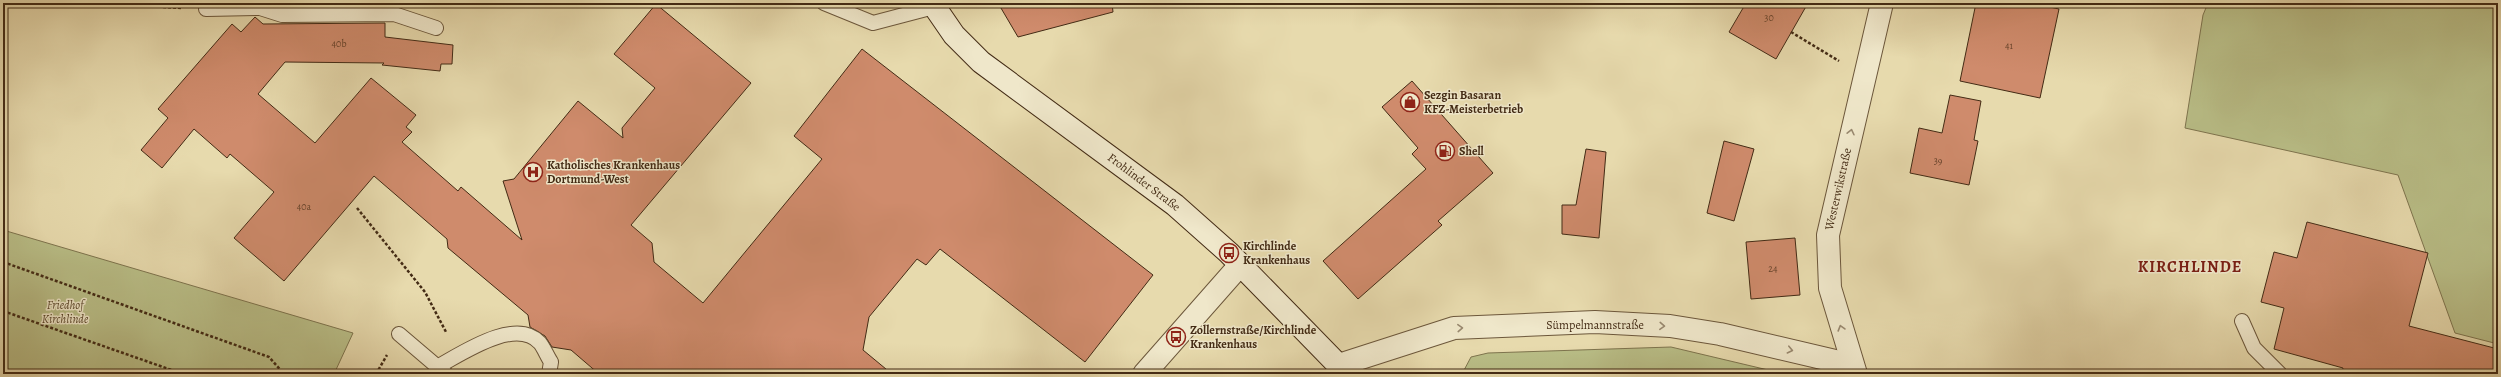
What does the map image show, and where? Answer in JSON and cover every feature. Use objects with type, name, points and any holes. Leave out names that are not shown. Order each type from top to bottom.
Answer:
[{"type":"street","name":"Westerwikstraße","points":[[1854,370],[1830,288],[1828,235],[1865,70],[1882,3]]},
{"type":"street","name":"Frohlinder Straße","points":[[933,5],[954,35],[981,62],[1175,204],[1214,238],[1343,370]]},
{"type":"street","points":[[1144,374],[1240,265]]},
{"type":"street","name":"Sümpelmannstraße","points":[[1343,370],[1454,328],[1595,322],[1670,326],[1720,334],[1854,370]]},
{"type":"lane","points":[[824,3],[873,23],[933,5]]},
{"type":"lane","points":[[206,9],[260,8],[282,15],[394,14],[436,28]]},
{"type":"lane","points":[[2242,321],[2254,348],[2280,374]]},
{"type":"lane","points":[[399,334],[441,371],[458,356],[487,340],[518,332],[539,342],[551,362],[549,374]]},
{"type":"path","points":[[1792,32],[1845,65],[1865,70]]},
{"type":"path","points":[[357,208],[425,292],[458,356]]},
{"type":"path","points":[[3,262],[269,357],[276,362],[284,374]]},
{"type":"path","points":[[3,311],[183,374]]},
{"type":"path","points":[[3,371],[11,374]]},
{"type":"green space","points":[[2208,3],[2498,3],[2498,344],[2455,333],[2398,175],[2185,128],[2203,15]]},
{"type":"green space","name":"Friedhof Kirchlinde","points":[[3,230],[353,333],[334,374],[3,374]]},
{"type":"green space","points":[[1671,347],[1785,374],[1462,374],[1471,357],[1488,353]]},
{"type":"building","points":[[998,3],[1112,3],[1113,12],[1018,37]]},
{"type":"building","points":[[1746,3],[1808,3],[1776,59],[1729,32]]},
{"type":"building","points":[[1976,3],[2032,3],[2059,9],[2040,98],[1960,81]]},
{"type":"building","points":[[656,4],[751,83],[631,225],[652,243],[654,262],[703,303],[822,159],[794,136],[862,49],[1153,275],[1085,362],[940,249],[926,265],[917,259],[869,317],[863,350],[892,374],[599,374],[571,350],[552,347],[545,336],[530,327],[528,315],[448,248],[447,239],[374,176],[284,281],[234,238],[274,192],[230,154],[227,158],[194,129],[162,168],[141,150],[168,118],[158,109],[232,24],[241,32],[255,17],[263,24],[385,23],[385,37],[453,45],[452,64],[441,64],[440,71],[382,65],[384,63],[285,62],[258,94],[315,143],[371,78],[416,115],[406,127],[412,132],[402,142],[458,191],[461,187],[522,240],[503,181],[514,179],[578,101],[623,138],[622,128],[655,88],[614,54]]},
{"type":"building","points":[[1412,81],[1493,173],[1438,221],[1442,225],[1358,299],[1323,261],[1426,169],[1412,154],[1418,148],[1382,107]]},
{"type":"building","points":[[1950,95],[1981,101],[1974,140],[1978,141],[1969,185],[1910,173],[1919,128],[1942,133]]},
{"type":"building","points":[[1724,141],[1754,149],[1734,221],[1707,213]]},
{"type":"building","points":[[1586,149],[1606,152],[1599,238],[1562,234],[1562,205],[1576,205]]},
{"type":"building","points":[[2307,222],[2428,253],[2409,326],[2498,349],[2498,374],[2342,374],[2343,368],[2274,349],[2284,308],[2261,302],[2274,252],[2297,258]]},
{"type":"building","points":[[1795,238],[1800,295],[1751,299],[1746,242]]},
{"type":"place","name":"Sezgin Basaran KFZ-Meisterbetrieb","points":[[1410,102]]},
{"type":"place","name":"Shell","points":[[1445,151]]},
{"type":"place","name":"Katholisches Krankenhaus Dortmund-West","points":[[533,172]]},
{"type":"place","name":"Kirchlinde Krankenhaus","points":[[1229,253]]},
{"type":"place","name":"Zollernstraße/Kirchlinde Krankenhaus","points":[[1176,337]]},
{"type":"district","name":"KIRCHLINDE","points":[[2190,266]]}]
